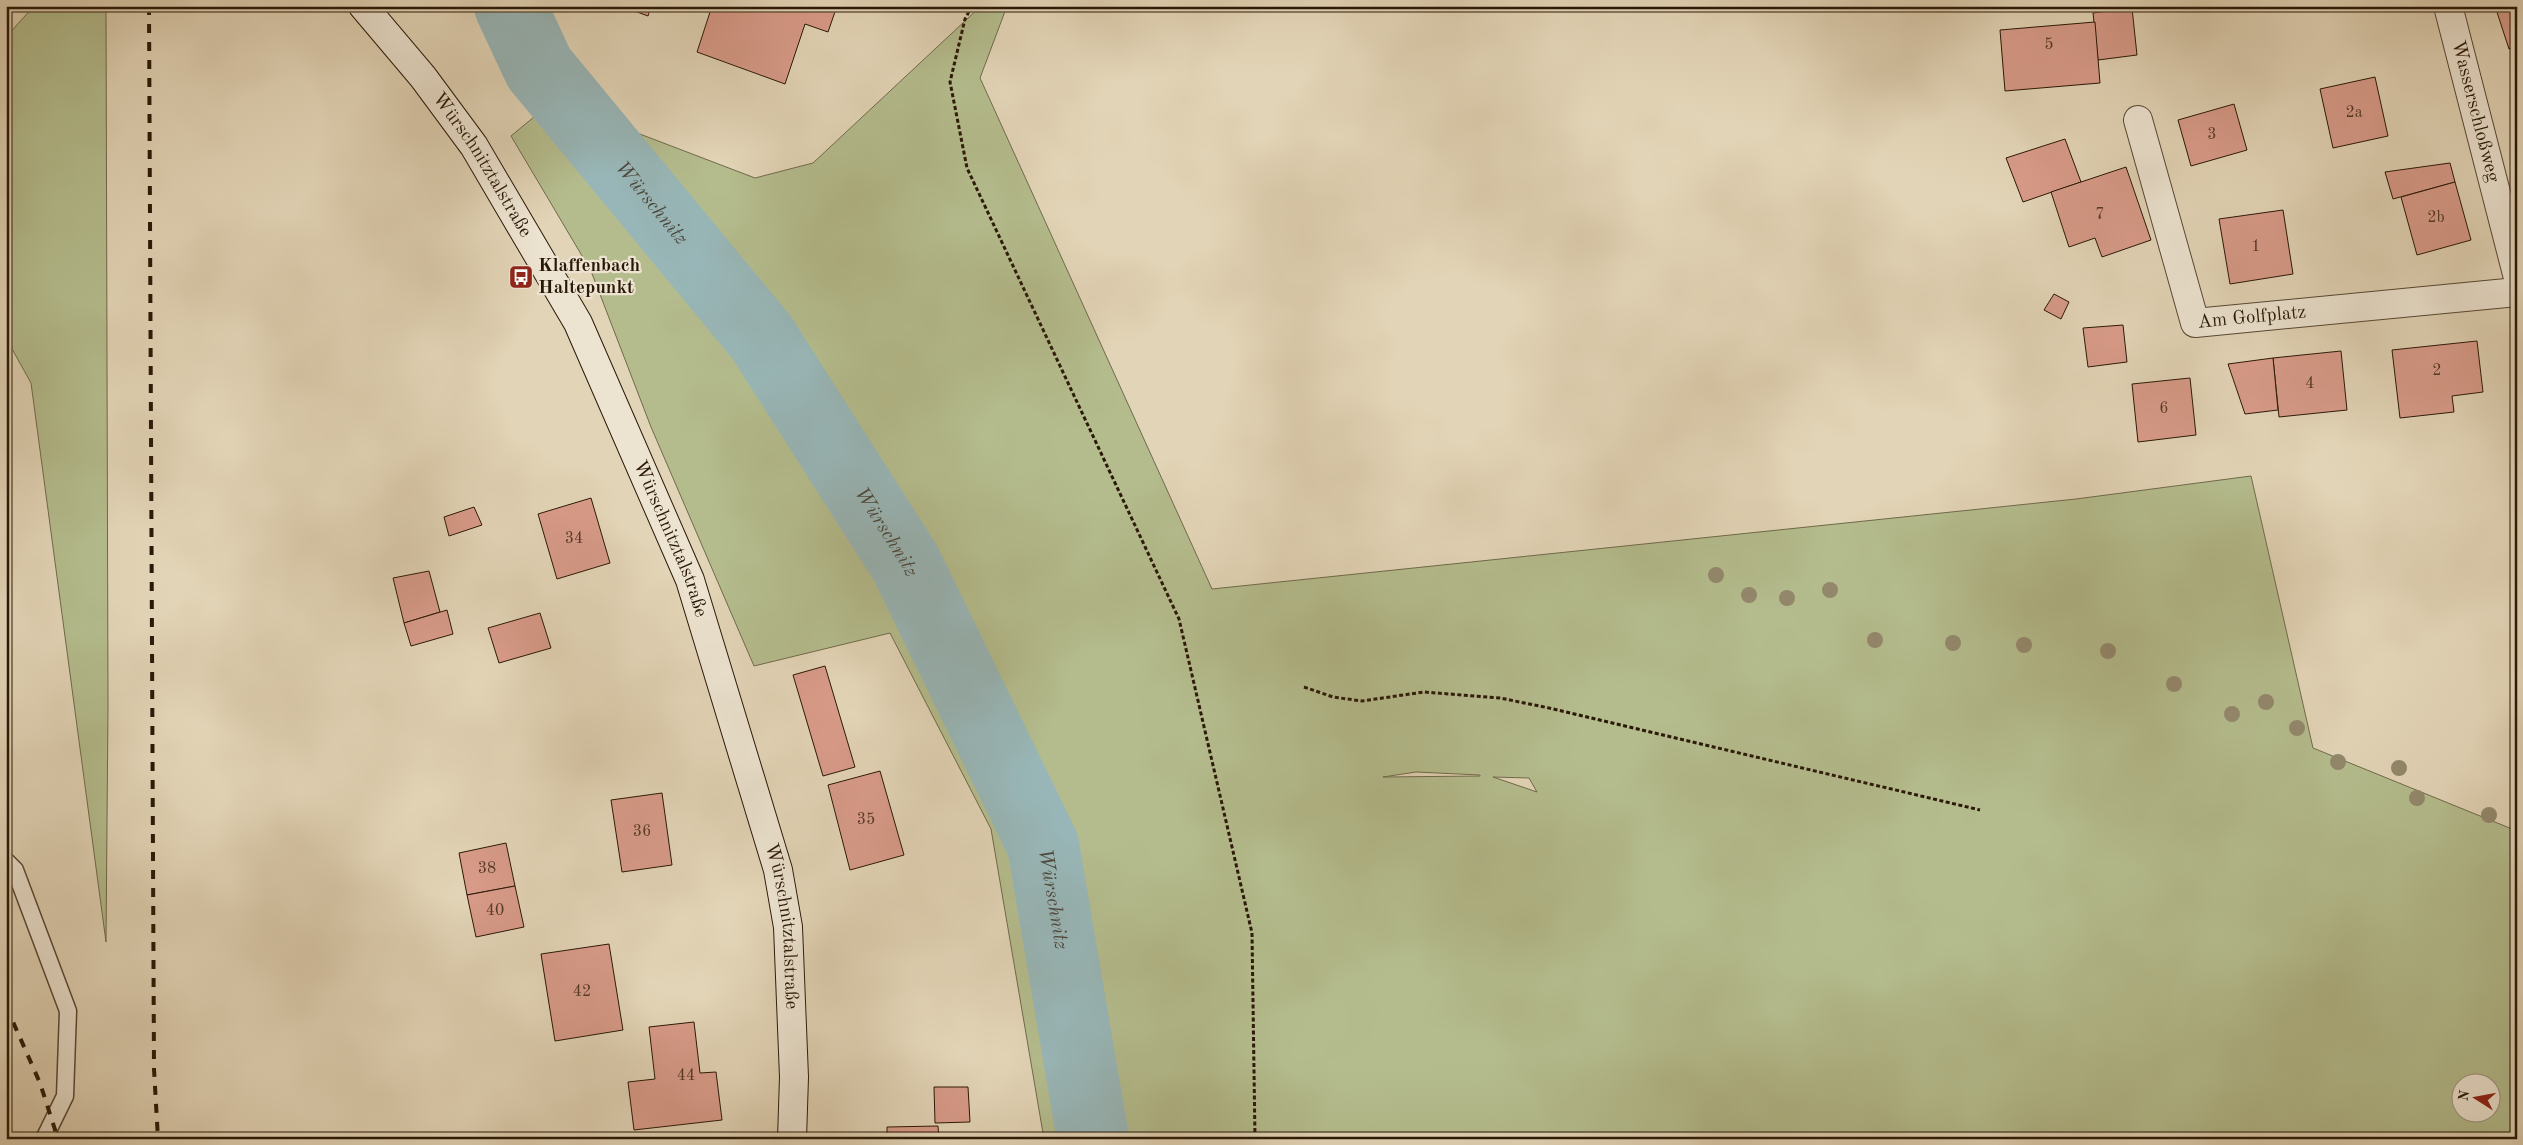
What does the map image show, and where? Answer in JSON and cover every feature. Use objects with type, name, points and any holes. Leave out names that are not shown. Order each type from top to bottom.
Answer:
[{"type":"main road","name":"Würschnitztalstraße","points":[[363,6],[423,77],[474,146],[578,323],[690,580],[778,870],[788,927],[794,1077],[792,1139]]},
{"type":"main road","name":"Wasserschloßweg","points":[[2448,6],[2517,274]]},
{"type":"main road","name":"Am Golfplatz","points":[[2138,120],[2195,323],[2517,292]]},
{"type":"lane","points":[[6,861],[15,870],[68,1011],[65,1096],[44,1139]]},
{"type":"path","points":[[972,6],[965,19],[950,82],[967,168],[1179,619],[1252,933],[1255,1139]]},
{"type":"path","points":[[1304,687],[1333,698],[1362,701],[1424,692],[1500,698],[1980,810]]},
{"type":"green space","points":[[34,6],[106,6],[108,706],[106,942],[31,383],[6,338],[6,37]]},
{"type":"green space","points":[[981,6],[1007,6],[980,78],[1212,589],[2076,499],[2251,476],[2313,748],[2517,831],[2517,1139],[1044,1139],[991,829],[890,633],[754,666],[651,427],[591,271],[511,136],[581,78],[632,131],[755,178],[813,163]],"holes":[[[1416,772],[1480,776],[1383,777]],[[1493,777],[1529,778],[1537,792]]]},
{"type":"building","points":[[621,6],[651,6],[648,16]]},
{"type":"building","points":[[712,6],[837,6],[828,32],[805,24],[785,84],[697,52]]},
{"type":"building","points":[[2495,6],[2517,6],[2517,47],[2509,49]]},
{"type":"building","points":[[2132,8],[2137,55],[2098,60],[2093,13]]},
{"type":"building","points":[[2095,22],[2100,83],[2005,91],[2000,30]]},
{"type":"building","points":[[2375,77],[2388,136],[2333,148],[2320,89]]},
{"type":"building","points":[[2234,104],[2247,150],[2191,166],[2178,120]]},
{"type":"building","points":[[2065,139],[2081,182],[2023,202],[2006,158]]},
{"type":"building","points":[[2450,163],[2455,182],[2393,199],[2385,172]]},
{"type":"building","points":[[2126,167],[2151,240],[2102,257],[2095,238],[2069,247],[2051,192]]},
{"type":"building","points":[[2455,182],[2471,240],[2417,255],[2401,197]]},
{"type":"building","points":[[2283,210],[2293,274],[2230,284],[2219,219]]},
{"type":"building","points":[[2054,294],[2069,302],[2061,319],[2044,310]]},
{"type":"building","points":[[2123,325],[2127,362],[2088,367],[2083,328]]},
{"type":"building","points":[[2477,341],[2483,392],[2452,396],[2454,412],[2400,418],[2392,350]]},
{"type":"building","points":[[2341,351],[2347,410],[2279,417],[2273,358]]},
{"type":"building","points":[[2273,358],[2278,410],[2245,414],[2228,364]]},
{"type":"building","points":[[2190,378],[2196,435],[2138,442],[2132,384]]},
{"type":"building","points":[[591,498],[610,563],[557,579],[538,514]]},
{"type":"building","points":[[474,507],[482,525],[449,536],[444,517]]},
{"type":"building","points":[[429,571],[440,612],[404,623],[393,578]]},
{"type":"building","points":[[447,610],[453,634],[411,646],[404,623]]},
{"type":"building","points":[[540,613],[551,648],[499,663],[488,628]]},
{"type":"building","points":[[825,666],[855,767],[823,776],[793,675]]},
{"type":"building","points":[[880,771],[904,855],[850,870],[828,785]]},
{"type":"building","points":[[662,793],[672,865],[622,872],[611,800]]},
{"type":"building","points":[[506,843],[515,886],[467,895],[459,853]]},
{"type":"building","points":[[515,886],[524,927],[476,937],[467,895]]},
{"type":"building","points":[[609,944],[623,1030],[555,1041],[541,954]]},
{"type":"building","points":[[694,1022],[700,1073],[716,1072],[722,1120],[634,1130],[628,1082],[655,1079],[649,1027]]},
{"type":"building","points":[[934,1087],[968,1087],[970,1122],[935,1123]]},
{"type":"building","points":[[938,1126],[939,1139],[887,1139],[887,1127]]},
{"type":"waterway","name":"Würschnitz","points":[[510,6],[539,68],[762,338],[906,564],[1043,845],[1093,1139]]},
{"type":"railway","points":[[149,6],[154,1069],[158,1139]]},
{"type":"railway","points":[[6,1006],[40,1083],[58,1139]]},
{"type":"place","name":"Klaffenbach Haltepunkt","points":[[521,277]]}]
